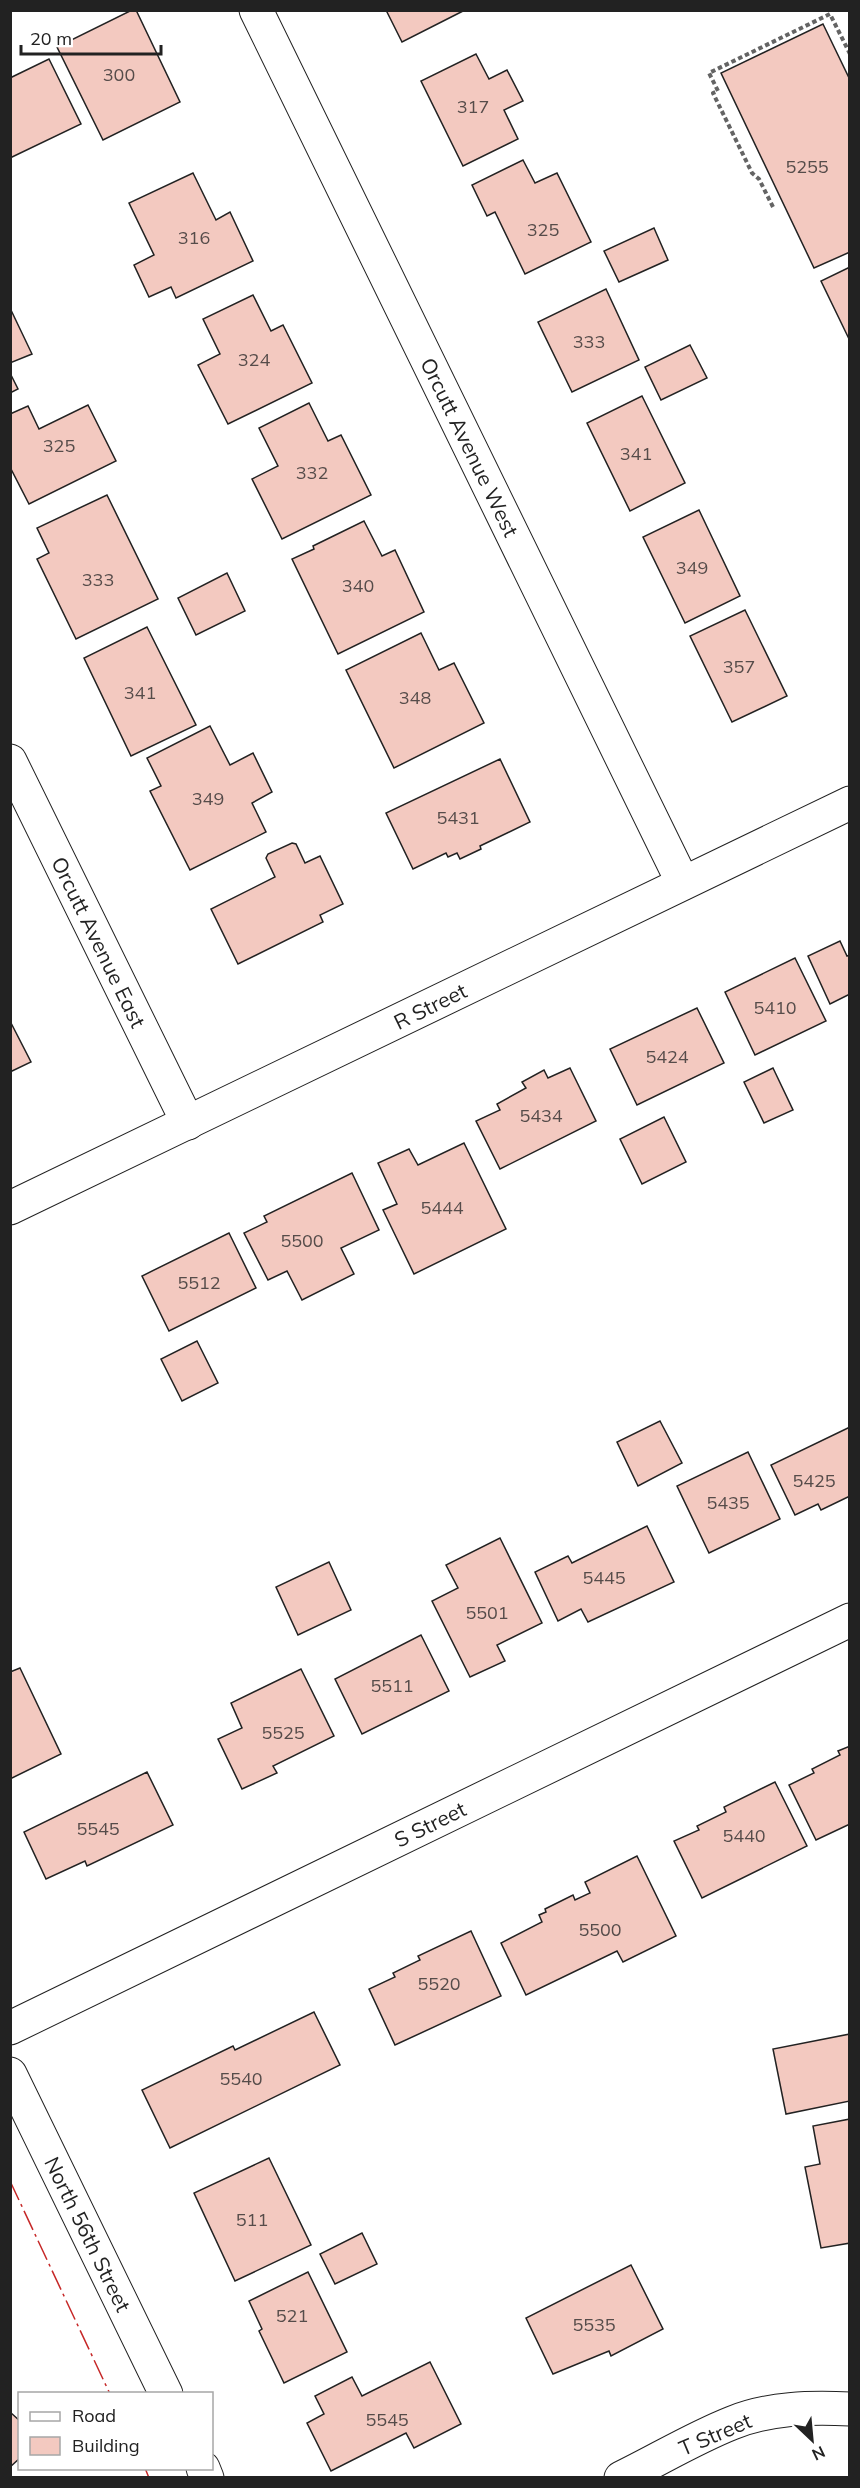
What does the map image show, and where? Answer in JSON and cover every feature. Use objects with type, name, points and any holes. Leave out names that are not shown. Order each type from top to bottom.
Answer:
[{"type":"street","name":"Orcutt Avenue West","points":[[256,10],[683,883]]},
{"type":"street","name":"Orcutt Avenue East","points":[[10,761],[188,1123]]},
{"type":"street","name":"R Street","points":[[10,1208],[849,803]]},
{"type":"street","name":"S Street","points":[[10,2028],[849,1620]]},
{"type":"street","name":"North 56th Street","points":[[10,2073],[165,2392]]},
{"type":"street","name":"T Street","points":[[621,2478],[733,2423],[773,2412],[816,2407],[849,2409]]},
{"type":"path","points":[[773,207],[759,179],[752,173],[713,93],[718,91],[709,72],[830,14],[849,54]]},
{"type":"building","points":[[136,10],[180,102],[103,140],[57,47]]},
{"type":"building","points":[[386,10],[465,10],[402,42]]},
{"type":"building","points":[[823,24],[850,80],[850,252],[814,268],[721,73]]},
{"type":"building","points":[[476,54],[489,79],[507,70],[523,101],[504,110],[518,139],[463,166],[421,81]]},
{"type":"building","points":[[49,59],[81,124],[10,158],[10,75],[12,77]]},
{"type":"building","points":[[523,160],[535,183],[557,173],[591,242],[525,274],[495,212],[487,216],[472,185]]},
{"type":"building","points":[[193,173],[216,220],[230,212],[253,261],[176,298],[171,287],[149,297],[134,265],[154,255],[129,203]]},
{"type":"building","points":[[654,228],[668,260],[619,282],[604,251]]},
{"type":"building","points":[[850,267],[850,341],[821,281]]},
{"type":"building","points":[[606,289],[639,360],[572,392],[538,322]]},
{"type":"building","points":[[253,295],[271,331],[283,325],[312,383],[228,424],[198,365],[220,354],[203,319]]},
{"type":"building","points":[[10,308],[32,354],[10,363]]},
{"type":"building","points":[[690,345],[707,378],[661,400],[645,367]]},
{"type":"building","points":[[10,373],[18,389],[10,393]]},
{"type":"building","points":[[642,396],[685,483],[630,511],[587,423]]},
{"type":"building","points":[[309,403],[328,441],[341,435],[371,495],[282,539],[252,479],[278,466],[259,428]]},
{"type":"building","points":[[88,405],[116,461],[29,504],[10,467],[10,414],[28,406],[39,429]]},
{"type":"building","points":[[107,495],[158,599],[76,639],[37,559],[49,553],[37,528]]},
{"type":"building","points":[[699,510],[740,596],[685,623],[643,537]]},
{"type":"building","points":[[364,521],[382,556],[395,550],[424,612],[338,654],[292,559]]},
{"type":"building","points":[[227,573],[245,611],[196,635],[178,598]]},
{"type":"building","points":[[745,610],[787,696],[732,722],[690,636]]},
{"type":"building","points":[[147,627],[196,725],[131,756],[84,658]]},
{"type":"building","points":[[421,633],[439,670],[454,663],[484,723],[394,768],[346,670]]},
{"type":"building","points":[[210,726],[230,765],[253,753],[272,792],[252,803],[266,832],[190,870],[150,791],[161,786],[147,758]]},
{"type":"building","points":[[500,759],[530,822],[480,846],[481,849],[460,859],[457,853],[448,857],[446,853],[413,869],[386,813]]},
{"type":"building","points":[[292,843],[296,844],[305,863],[320,856],[343,904],[320,915],[323,922],[238,964],[211,909],[275,877],[266,858],[268,854]]},
{"type":"building","points":[[840,941],[847,956],[850,955],[850,994],[830,1004],[808,956]]},
{"type":"building","points":[[795,958],[826,1021],[755,1055],[725,992]]},
{"type":"building","points":[[697,1008],[724,1063],[637,1105],[610,1049]]},
{"type":"building","points":[[10,1021],[31,1062],[10,1072]]},
{"type":"building","points":[[570,1068],[596,1121],[500,1169],[476,1121],[500,1110],[497,1104],[526,1088],[522,1082],[544,1070],[548,1078]]},
{"type":"building","points":[[773,1068],[793,1110],[764,1123],[744,1082]]},
{"type":"building","points":[[664,1117],[686,1162],[642,1184],[620,1139]]},
{"type":"building","points":[[464,1143],[506,1229],[414,1274],[383,1210],[397,1204],[378,1163],[409,1149],[418,1165]]},
{"type":"building","points":[[352,1173],[379,1230],[341,1248],[354,1274],[302,1300],[287,1271],[268,1280],[244,1233],[267,1222],[264,1216]]},
{"type":"building","points":[[229,1233],[256,1288],[169,1331],[142,1276]]},
{"type":"building","points":[[197,1341],[218,1383],[182,1401],[161,1359]]},
{"type":"building","points":[[660,1421],[682,1463],[638,1486],[617,1442]]},
{"type":"building","points":[[850,1427],[850,1496],[821,1510],[818,1504],[795,1515],[771,1465]]},
{"type":"building","points":[[748,1452],[780,1519],[709,1553],[677,1486]]},
{"type":"building","points":[[647,1526],[674,1582],[588,1622],[581,1609],[558,1621],[535,1572],[568,1556],[572,1563]]},
{"type":"building","points":[[500,1538],[542,1623],[497,1645],[505,1661],[470,1677],[432,1601],[458,1588],[446,1565]]},
{"type":"building","points":[[329,1562],[351,1610],[298,1635],[276,1587]]},
{"type":"building","points":[[421,1635],[449,1691],[362,1734],[335,1679]]},
{"type":"building","points":[[20,1668],[61,1754],[10,1779],[10,1672]]},
{"type":"building","points":[[301,1669],[334,1736],[273,1766],[277,1773],[242,1789],[218,1739],[242,1728],[231,1703]]},
{"type":"building","points":[[850,1746],[850,1824],[816,1840],[789,1785],[814,1773],[812,1769],[840,1755],[838,1751]]},
{"type":"building","points":[[147,1772],[173,1825],[87,1866],[85,1861],[46,1879],[24,1832]]},
{"type":"building","points":[[775,1782],[807,1846],[702,1898],[674,1841],[699,1830],[697,1826],[726,1812],[724,1807]]},
{"type":"building","points":[[637,1856],[676,1936],[623,1962],[617,1951],[526,1995],[501,1943],[542,1922],[539,1915],[546,1912],[545,1909],[573,1895],[575,1900],[590,1893],[585,1882]]},
{"type":"building","points":[[471,1931],[501,1996],[395,2045],[369,1989],[395,1977],[393,1973],[420,1960],[418,1956]]},
{"type":"building","points":[[314,2012],[340,2065],[170,2148],[142,2090],[233,2046],[235,2050]]},
{"type":"building","points":[[850,2034],[850,2101],[786,2114],[773,2049]]},
{"type":"building","points":[[850,2119],[850,2243],[821,2248],[805,2167],[820,2164],[813,2126]]},
{"type":"building","points":[[269,2158],[311,2245],[235,2281],[194,2193]]},
{"type":"building","points":[[362,2233],[377,2264],[335,2284],[320,2254]]},
{"type":"building","points":[[631,2265],[663,2329],[611,2356],[609,2351],[553,2374],[526,2318]]},
{"type":"building","points":[[308,2272],[347,2352],[284,2383],[259,2331],[262,2329],[249,2301]]},
{"type":"building","points":[[430,2362],[461,2424],[414,2448],[406,2433],[331,2471],[307,2423],[324,2414],[315,2396],[352,2377],[362,2396]]},
{"type":"building","points":[[10,2412],[18,2419],[18,2460],[10,2467]]},
{"type":"power","points":[[10,2181],[109,2392]]},
{"type":"power","points":[[146,2470],[149,2478]]}]
